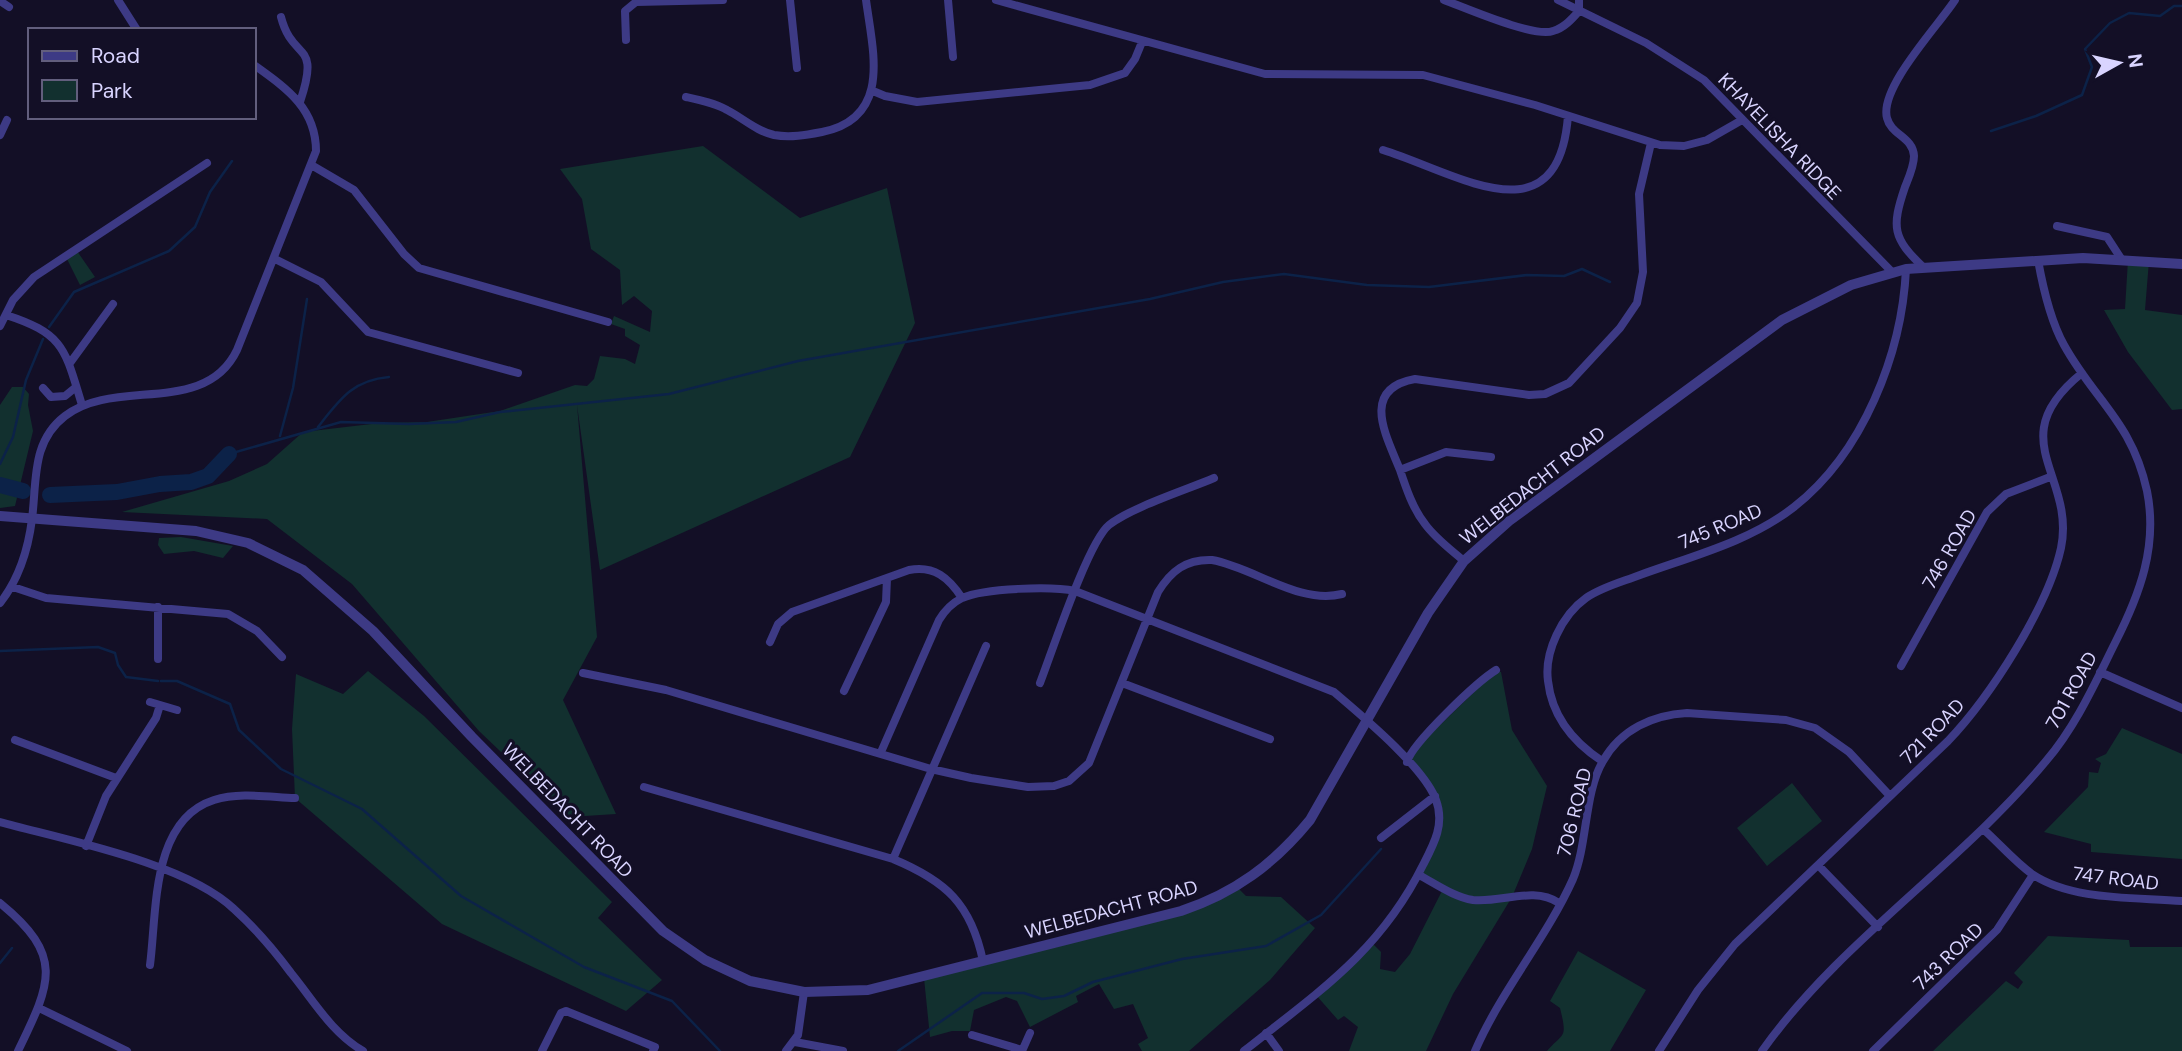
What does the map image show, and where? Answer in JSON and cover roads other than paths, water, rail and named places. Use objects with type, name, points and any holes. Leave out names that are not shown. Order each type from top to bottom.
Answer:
[{"type":"street","points":[[118,0],[136,28]]},
{"type":"street","points":[[625,40],[625,11],[636,2],[723,0]]},
{"type":"street","points":[[790,0],[797,68]]},
{"type":"street","points":[[687,97],[728,110],[764,132],[788,136],[843,125],[859,113],[873,90],[874,65],[866,0]]},
{"type":"street","points":[[948,0],[953,57]]},
{"type":"street","points":[[996,0],[1265,74],[1423,75],[1568,116],[1651,143],[1684,146],[1717,136],[1742,120]]},
{"type":"street","points":[[1444,0],[1522,29],[1545,33],[1562,27],[1579,11],[1579,0]]},
{"type":"street","name":"KHAYELISHA RIDGE","points":[[1558,0],[1646,43],[1715,89],[1742,120],[1892,272]]},
{"type":"street","points":[[1923,267],[1903,247],[1897,229],[1901,199],[1912,168],[1913,150],[1890,126],[1885,115],[1898,74],[1955,0]]},
{"type":"street","points":[[0,1],[9,7]]},
{"type":"street","points":[[281,17],[284,28],[305,54],[310,65],[300,102]]},
{"type":"street","points":[[873,90],[885,96],[917,102],[1090,85],[1125,73],[1142,42]]},
{"type":"street","points":[[0,603],[13,587],[23,564],[32,519],[35,474],[45,438],[55,424],[82,405],[182,390],[218,375],[234,357],[313,166],[316,138],[311,118],[300,102],[256,67]]},
{"type":"street","points":[[1383,150],[1502,190],[1523,191],[1541,183],[1554,170],[1567,137],[1568,116]]},
{"type":"street","points":[[0,135],[7,120]]},
{"type":"street","points":[[1464,561],[1423,522],[1399,470],[1381,417],[1385,397],[1394,387],[1415,379],[1529,395],[1545,394],[1569,383],[1623,324],[1637,303],[1642,285],[1639,194],[1651,143]]},
{"type":"street","points":[[0,326],[22,288],[34,277],[207,163]]},
{"type":"street","points":[[313,166],[354,190],[404,254],[419,268],[608,322]]},
{"type":"street","points":[[2057,226],[2107,237],[2122,260]]},
{"type":"street","points":[[275,259],[321,282],[368,332],[482,368],[518,373]]},
{"type":"street","name":"WELBEDACHT ROAD","points":[[0,516],[196,531],[248,543],[303,570],[373,631],[472,737],[663,931],[698,956],[734,975],[804,992],[868,990],[1181,911],[1237,887],[1284,850],[1310,820],[1428,613],[1464,561],[1509,521],[1782,320],[1851,285],[1906,269],[2038,260],[2122,260],[2182,264]]},
{"type":"street","name":"701 ROAD","points":[[1762,1051],[1795,1008],[1983,829],[2048,759],[2075,719],[2100,673],[2143,582],[2150,518],[2147,492],[2133,446],[2120,421],[2082,373],[2058,331],[2038,260]]},
{"type":"street","name":"745 ROAD","points":[[1602,761],[1579,745],[1569,733],[1559,718],[1549,691],[1547,673],[1556,638],[1564,621],[1584,599],[1602,589],[1750,535],[1795,506],[1819,483],[1848,445],[1891,361],[1898,334],[1906,269]]},
{"type":"street","points":[[70,363],[113,304]]},
{"type":"street","points":[[6,315],[48,333],[70,363],[82,405]]},
{"type":"street","name":"721 ROAD","points":[[1659,1051],[1698,990],[1735,944],[1819,866],[1974,712],[2002,673],[2056,566],[2061,547],[2063,517],[2043,450],[2048,413],[2058,396],[2082,373]]},
{"type":"street","points":[[43,388],[51,397],[65,396],[76,387]]},
{"type":"street","points":[[1399,470],[1446,452],[1490,457]]},
{"type":"street","name":"746 ROAD","points":[[1900,666],[1987,512],[2006,494],[2050,477]]},
{"type":"street","points":[[1040,683],[1075,591],[1096,543],[1109,525],[1214,478]]},
{"type":"street","points":[[583,673],[666,690],[931,769],[1028,787],[1063,784],[1083,770],[1092,758],[1147,618],[1169,577],[1183,565],[1201,560],[1233,565],[1310,594],[1328,597],[1342,593]]},
{"type":"street","points":[[769,642],[778,624],[792,612],[915,569],[930,570],[945,577],[962,598]]},
{"type":"street","points":[[845,691],[884,607],[887,578]]},
{"type":"street","points":[[13,587],[46,598],[233,616],[257,631],[282,657]]},
{"type":"street","points":[[881,752],[939,620],[944,611],[962,598],[1046,587],[1075,591],[1327,688],[1367,722],[1427,783],[1434,796],[1439,830],[1419,875],[1387,926],[1363,955],[1244,1051]]},
{"type":"street","points":[[158,607],[158,659]]},
{"type":"street","points":[[893,859],[986,646]]},
{"type":"street","points":[[1407,762],[1423,738],[1480,680],[1496,670]]},
{"type":"street","points":[[2100,673],[2182,708]]},
{"type":"street","points":[[1122,683],[1270,739]]},
{"type":"street","points":[[86,845],[116,778],[156,719],[155,704],[177,710]]},
{"type":"street","name":"706 ROAD","points":[[1475,1051],[1559,903],[1577,866],[1602,761],[1630,731],[1669,714],[1786,720],[1815,728],[1837,741],[1890,796]]},
{"type":"street","points":[[15,740],[116,778]]},
{"type":"street","points":[[644,787],[893,859],[923,872],[954,896],[972,923],[983,961]]},
{"type":"street","points":[[1381,838],[1434,796]]},
{"type":"street","points":[[150,965],[162,869],[166,848],[173,833],[198,807],[234,797],[295,798]]},
{"type":"street","points":[[0,822],[86,845],[201,884],[225,901],[276,954],[339,1035],[363,1051]]},
{"type":"street","name":"747 ROAD","points":[[1983,829],[2034,875],[2052,884],[2088,892],[2182,901]]},
{"type":"street","points":[[1819,866],[1878,927]]},
{"type":"street","points":[[1419,875],[1466,898],[1488,900],[1530,895],[1545,896],[1559,903]]},
{"type":"street","name":"743 ROAD","points":[[1873,1051],[1997,930],[2034,875]]},
{"type":"street","points":[[0,903],[29,928],[41,950],[45,979],[39,1008],[18,1051]]},
{"type":"street","points":[[786,1051],[794,1042],[804,992]]},
{"type":"street","points":[[39,1008],[127,1051]]},
{"type":"street","points":[[542,1051],[561,1013],[566,1010],[655,1047],[653,1051]]},
{"type":"street","points":[[972,1035],[1022,1051],[1030,1033]]},
{"type":"street","points":[[1266,1033],[1279,1051]]},
{"type":"street","points":[[794,1042],[843,1051]]},
{"type":"waterway","points":[[1991,131],[2036,116],[2082,95],[2092,67],[2085,49],[2110,23],[2129,13],[2160,16],[2174,6],[2182,6]]},
{"type":"waterway","points":[[49,327],[74,292],[169,251],[195,227],[210,192],[232,161]]},
{"type":"waterway","points":[[229,454],[341,422],[456,422],[500,412],[669,394],[798,361],[1150,299],[1223,282],[1284,274],[1367,285],[1429,287],[1527,275],[1564,276],[1582,269],[1610,282]]},
{"type":"waterway","points":[[280,436],[293,388],[307,299]]},
{"type":"waterway","points":[[0,464],[13,437],[26,380],[43,339]]},
{"type":"waterway","points":[[318,427],[348,393],[366,382],[389,377]]},
{"type":"waterway","points":[[50,495],[117,492],[160,484],[191,482],[208,476],[229,454]]},
{"type":"waterway","points":[[0,485],[23,491]]},
{"type":"waterway","points":[[0,651],[98,647],[115,653],[118,665],[126,677],[158,681]]},
{"type":"waterway","points":[[161,681],[177,681],[230,704],[239,730],[281,769],[362,809],[461,896],[584,967],[672,1001],[720,1051]]},
{"type":"waterway","points":[[898,1051],[982,993],[1024,993],[1042,999],[1064,996],[1093,982],[1182,959],[1266,946],[1321,915],[1381,849]]},
{"type":"waterway","points":[[0,963],[12,948]]}]
